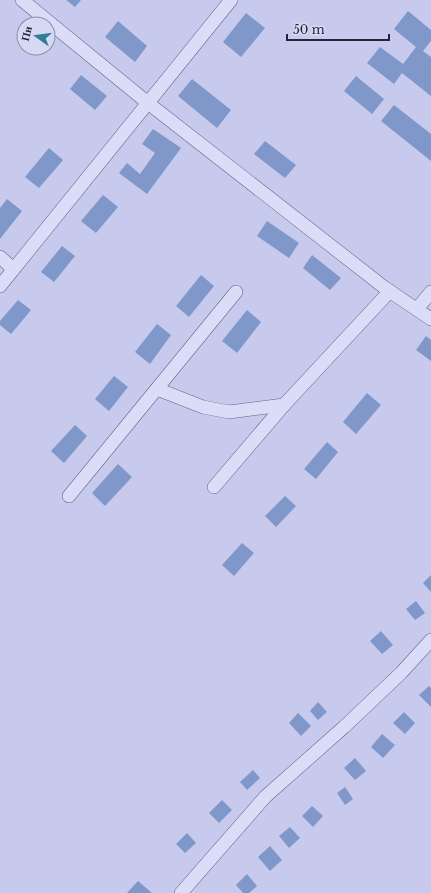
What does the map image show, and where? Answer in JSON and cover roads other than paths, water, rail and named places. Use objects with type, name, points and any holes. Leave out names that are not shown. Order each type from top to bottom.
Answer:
[{"type":"street","points":[[22,0],[148,103],[390,291],[431,319]]},
{"type":"street","points":[[0,286],[231,0]]},
{"type":"street","points":[[0,257],[14,269]]},
{"type":"street","points":[[214,486],[284,405],[390,291]]},
{"type":"street","points":[[69,496],[236,292]]},
{"type":"street","points":[[417,309],[431,292]]},
{"type":"street","points":[[156,389],[203,407],[229,412],[284,405]]},
{"type":"street","points":[[181,893],[265,797],[401,673],[431,640]]}]
